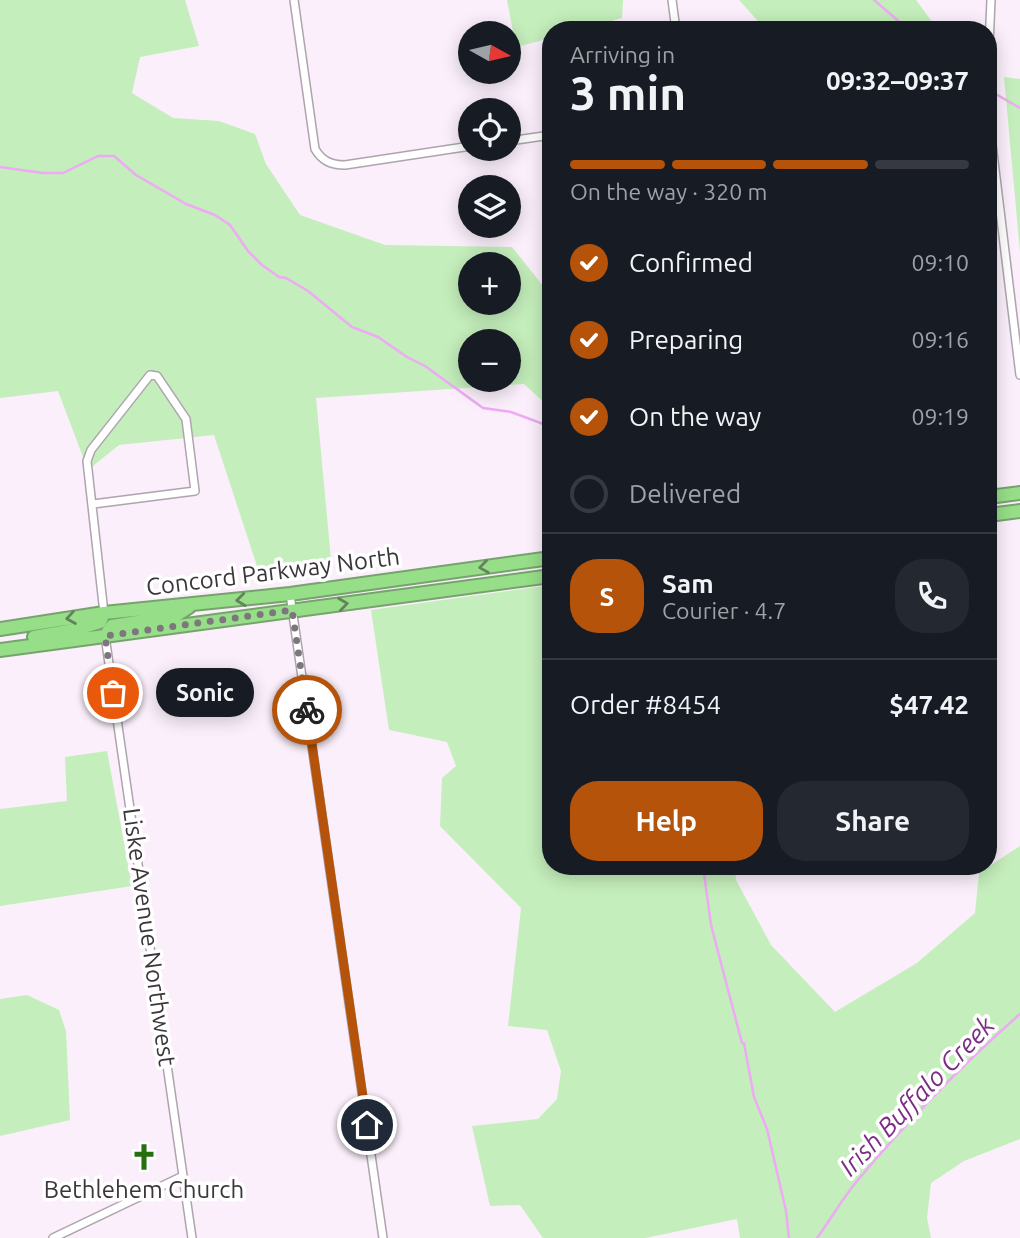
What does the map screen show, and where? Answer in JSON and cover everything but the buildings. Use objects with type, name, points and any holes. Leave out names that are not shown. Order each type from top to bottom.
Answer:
[{"type":"highway","points":[[997,496],[1020,493]]},
{"type":"highway","points":[[997,514],[1020,511]]},
{"type":"highway","name":"Concord Parkway North","points":[[0,629],[104,613],[290,594],[542,559]]},
{"type":"highway","name":"Concord Parkway North","points":[[0,648],[542,577]]},
{"type":"highway","points":[[105,636],[112,626],[175,616],[192,606]]},
{"type":"highway","points":[[0,648],[100,622],[104,613]]},
{"type":"street","points":[[294,0],[315,149],[322,159],[327,163],[345,165],[458,148]]},
{"type":"street","points":[[672,0],[675,21]]},
{"type":"street","points":[[990,21],[991,0]]},
{"type":"street","points":[[521,139],[542,136]]},
{"type":"street","points":[[997,186],[1020,375]]},
{"type":"street","points":[[93,504],[195,491],[186,419],[157,376],[150,375],[91,450],[87,461],[104,613]]},
{"type":"street","points":[[290,594],[383,1238]]},
{"type":"street","name":"Liske Avenue Northwest","points":[[105,636],[192,1238]]},
{"type":"street","points":[[53,1238],[183,1176]]},
{"type":"green space","points":[[0,0],[185,0],[199,46],[140,57],[132,93],[173,118],[219,121],[255,134],[266,164],[300,215],[385,245],[512,247],[516,252],[458,252],[458,315],[521,315],[521,258],[542,285],[542,401],[521,384],[521,329],[458,329],[458,388],[316,398],[331,560],[258,569],[214,435],[119,445],[88,470],[58,391],[0,398]]},
{"type":"green space","points":[[507,0],[623,0],[622,18],[612,21],[542,21],[542,40],[522,45],[522,21],[511,21]]},
{"type":"green space","points":[[739,0],[916,0],[931,21],[758,21]]},
{"type":"green space","points":[[1004,77],[1020,79],[1020,252]]},
{"type":"green space","points":[[542,586],[542,875],[736,875],[771,945],[835,1012],[917,963],[975,913],[979,875],[997,875],[997,861],[1020,846],[1020,1139],[964,1161],[931,1183],[927,1218],[931,1238],[740,1238],[737,1219],[645,1238],[543,1238],[520,1205],[490,1206],[472,1126],[538,1119],[557,1099],[561,1071],[547,1030],[508,1026],[521,908],[440,826],[442,778],[456,766],[447,742],[389,730],[371,610]]},
{"type":"green space","points":[[107,751],[132,886],[0,906],[0,809],[67,801],[65,757]]},
{"type":"green space","points":[[27,995],[59,1010],[66,1031],[70,1120],[0,1136],[0,999]]},
{"type":"waterway","points":[[874,0],[898,21]]},
{"type":"waterway","points":[[997,95],[1020,108]]},
{"type":"waterway","points":[[0,167],[63,173],[98,156],[114,156],[136,175],[186,204],[215,215],[230,225],[248,251],[262,265],[308,291],[352,327],[378,337],[425,366],[483,408],[511,412],[542,424]]},
{"type":"waterway","points":[[704,875],[711,925],[744,1043],[754,1097],[767,1129],[786,1211],[789,1238]]},
{"type":"waterway","name":"Irish Buffalo Creek","points":[[817,1238],[852,1188],[895,1137],[956,1073],[1020,1014]]},
{"type":"way so far","points":[[113,693],[105,636],[292,610],[307,710]]},
{"type":"place","name":"Sonic","points":[[113,693]]},
{"type":"place","name":"Bethlehem Church","points":[[144,1157]]},
{"type":"route","points":[[307,710],[367,1125]]}]
